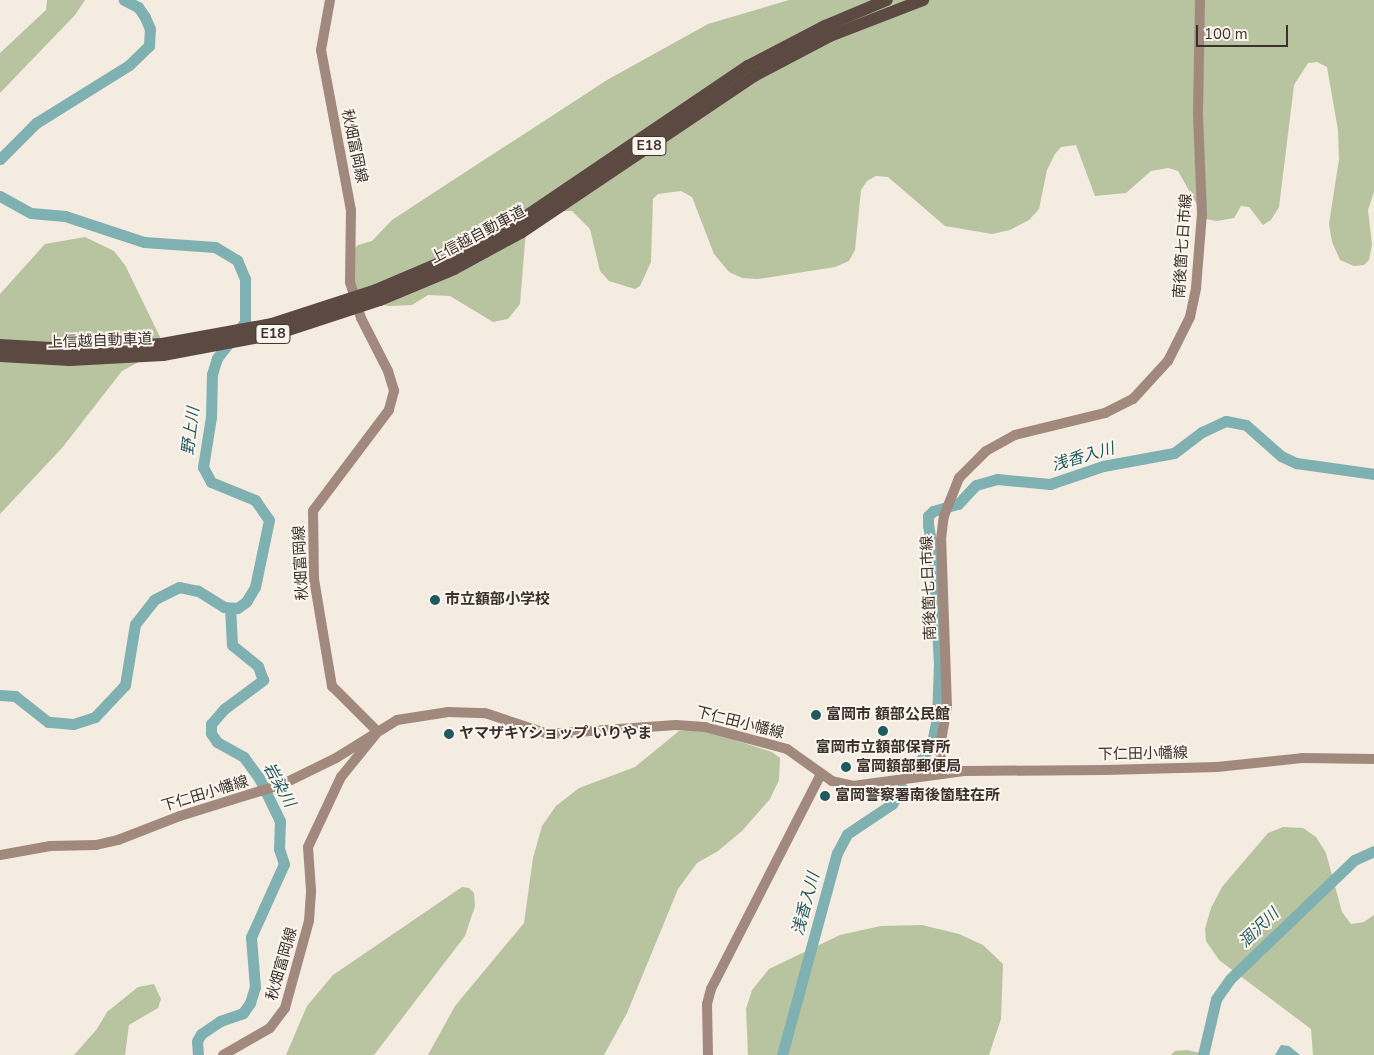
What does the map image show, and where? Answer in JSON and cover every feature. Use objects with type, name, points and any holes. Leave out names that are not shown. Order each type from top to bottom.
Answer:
[{"type":"highway","name":"上信越自動車道","points":[[378,295],[516,223],[748,66],[825,26],[887,0]]},
{"type":"highway","name":"上信越自動車道","points":[[0,356],[70,360],[163,350],[276,334],[454,268],[522,232],[714,100],[792,54],[871,18],[923,0]]},
{"type":"highway","name":"上信越自動車道","points":[[0,345],[69,349],[163,350]]},
{"type":"main road","name":"秋畑富岡線","points":[[223,1055],[270,1028],[286,1008],[310,914],[308,847],[341,777],[368,748],[378,731],[332,686],[314,579],[313,511],[389,410],[394,391],[388,371],[361,318],[350,282],[351,210],[322,63],[323,33],[330,0]]},
{"type":"main road","name":"南後箇七日市線","points":[[942,774],[940,747],[947,707],[941,555],[944,514],[965,471],[997,444],[1034,429],[1105,413],[1133,399],[1160,372],[1183,335],[1196,288],[1202,214],[1198,114],[1200,0]]},
{"type":"main road","name":"下仁田小幡線","points":[[0,855],[50,846],[108,843],[180,816],[275,787],[336,758],[378,731],[405,718],[469,711],[548,734],[692,725],[787,749],[832,781],[853,786],[984,770],[1217,766],[1302,758],[1374,758]]},
{"type":"main road","points":[[708,1055],[707,1004],[711,989],[821,774]]},
{"type":"green space","points":[[47,0],[85,0],[75,15],[0,93],[0,53],[46,10]]},
{"type":"green space","points":[[789,0],[1374,0],[1374,192],[1368,210],[1372,245],[1369,260],[1364,265],[1354,266],[1340,260],[1332,242],[1329,224],[1339,159],[1338,130],[1327,67],[1317,62],[1308,63],[1294,85],[1279,207],[1271,220],[1263,225],[1249,207],[1241,206],[1234,218],[1217,221],[1205,219],[1178,171],[1168,168],[1151,171],[1126,193],[1095,196],[1076,145],[1061,147],[1055,154],[1047,170],[1039,209],[1029,220],[1010,230],[992,234],[945,226],[888,177],[876,176],[867,181],[861,190],[855,250],[849,261],[835,267],[758,279],[742,278],[729,272],[714,254],[692,197],[681,191],[658,194],[653,199],[651,262],[640,286],[635,289],[609,281],[600,271],[590,229],[572,211],[559,211],[526,230],[520,304],[508,319],[493,322],[450,296],[428,295],[412,305],[389,306],[376,304],[354,289],[346,257],[358,245],[372,241],[392,220],[607,80],[708,24]]},
{"type":"green space","points":[[85,237],[114,251],[125,265],[160,337],[155,353],[122,371],[62,448],[0,514],[0,294],[45,244]]},
{"type":"green space","points":[[698,728],[772,752],[780,758],[779,780],[770,799],[742,831],[718,851],[697,863],[678,889],[627,1013],[604,1055],[428,1055],[455,1006],[524,923],[533,858],[542,826],[556,806],[579,788],[635,767],[679,731]]},
{"type":"green space","points":[[1283,827],[1303,828],[1316,837],[1326,853],[1342,912],[1351,924],[1364,922],[1374,915],[1374,1055],[1313,1055],[1311,1029],[1219,960],[1206,941],[1205,929],[1211,908],[1222,887],[1268,833]]},
{"type":"green space","points":[[462,887],[469,888],[474,893],[475,906],[465,936],[374,1055],[286,1055],[307,1006],[333,975]]},
{"type":"green space","points":[[922,925],[959,934],[983,945],[1003,964],[1001,1019],[989,1055],[748,1055],[746,1009],[752,990],[769,969],[840,935],[881,926]]},
{"type":"green space","points":[[154,984],[161,999],[158,1008],[129,1025],[125,1055],[74,1055],[97,1029],[107,1012],[138,987]]},
{"type":"green space","points":[[1187,1050],[1210,1055],[1171,1055],[1175,1051]]},
{"type":"water","points":[[1281,1045],[1289,1046],[1300,1055],[1275,1055]]},
{"type":"waterway","name":"野上川","points":[[0,159],[36,123],[129,65],[149,46],[150,29],[145,17],[138,7],[124,0]]},
{"type":"waterway","name":"野上川","points":[[0,196],[31,213],[65,216],[144,242],[215,247],[237,260],[245,279],[245,322],[217,358],[212,374],[211,417],[203,467],[211,482],[255,500],[269,520],[255,587],[246,602],[237,608],[224,607],[198,591],[179,587],[154,600],[135,624],[125,685],[95,717],[73,724],[48,722],[15,696],[0,695]]},
{"type":"waterway","name":"浅香入川","points":[[915,769],[932,743],[937,718],[939,664],[933,553],[928,525],[928,516],[933,511],[958,504],[976,485],[997,479],[1050,484],[1103,466],[1174,453],[1202,432],[1226,421],[1246,425],[1281,456],[1296,463],[1374,474]]},
{"type":"waterway","name":"岩染川","points":[[198,1055],[197,1041],[201,1034],[220,1021],[243,1013],[250,1003],[255,987],[251,937],[284,864],[279,849],[280,821],[259,778],[244,757],[217,742],[211,733],[211,724],[224,709],[263,680],[258,666],[232,645],[230,608]]},
{"type":"waterway","name":"浅香入川","points":[[782,1055],[837,853],[847,834],[892,804],[902,788]]},
{"type":"waterway","name":"涸沢川","points":[[1203,1055],[1216,999],[1230,979],[1354,860],[1374,851]]},
{"type":"place","name":"市立額部小学校","points":[[435,600]]},
{"type":"place","name":"富岡市 額部公民館","points":[[816,715]]},
{"type":"place","name":"富岡市立額部保育所","points":[[883,731]]},
{"type":"place","name":"ヤマザキYショップ いりやま","points":[[449,734]]},
{"type":"place","name":"富岡額部郵便局","points":[[846,767]]},
{"type":"place","name":"富岡警察署南後箇駐在所","points":[[825,796]]}]
